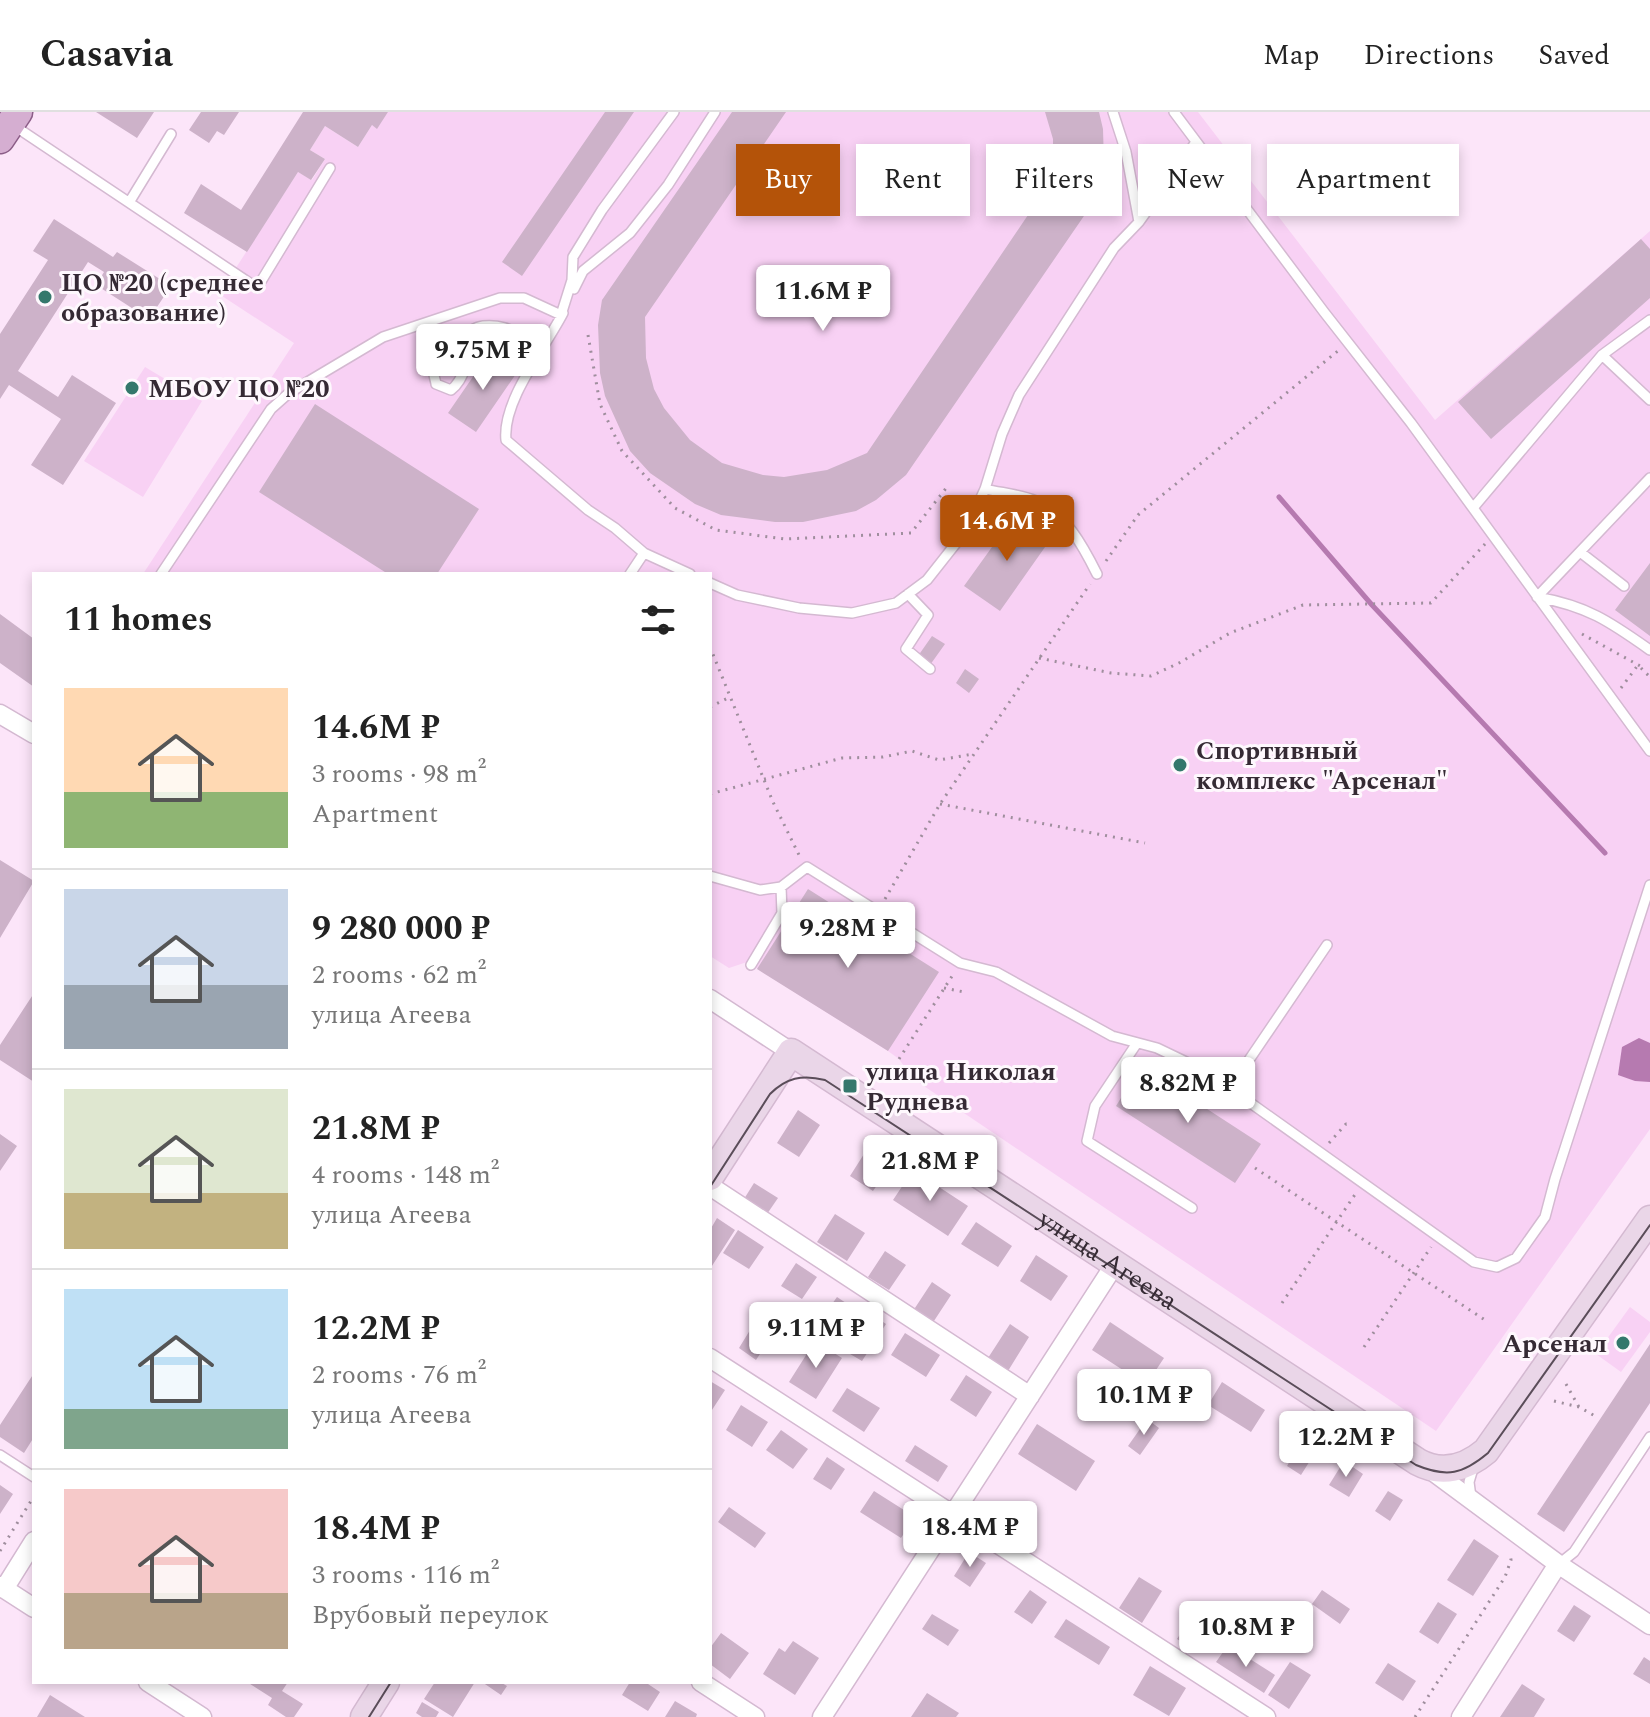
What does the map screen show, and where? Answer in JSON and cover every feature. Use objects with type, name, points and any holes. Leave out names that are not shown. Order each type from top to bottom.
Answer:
[{"type":"street","points":[[0,714],[32,733]]},
{"type":"street","name":"улица Агеева","points":[[712,1000],[1425,1466],[1558,1564],[1650,1625]]},
{"type":"street","points":[[712,1174],[791,1052]]},
{"type":"street","points":[[712,1187],[1030,1396]]},
{"type":"street","points":[[1425,1466],[1445,1469],[1464,1466],[1481,1455],[1647,1229]]},
{"type":"street","points":[[822,1717],[1115,1264]]},
{"type":"street","points":[[712,1359],[1266,1717]]},
{"type":"street","points":[[32,1544],[2,1587],[32,1607]]},
{"type":"street","points":[[1461,1717],[1558,1564]]},
{"type":"street","points":[[151,1684],[202,1717]]},
{"type":"street","points":[[364,1717],[385,1684]]},
{"type":"street","points":[[704,1684],[755,1717]]},
{"type":"lane","points":[[561,315],[572,280],[573,257],[602,210],[674,112]]},
{"type":"lane","points":[[686,572],[644,553],[588,510],[506,440],[504,428],[516,391],[544,348],[583,271],[630,233],[668,185],[715,112]]},
{"type":"lane","points":[[1113,112],[1126,152],[1139,222]]},
{"type":"lane","points":[[1174,112],[1473,508],[1650,751]]},
{"type":"lane","points":[[10,125],[130,201],[257,288],[330,168]]},
{"type":"lane","points":[[130,201],[171,134]]},
{"type":"lane","points":[[712,584],[737,595],[799,608],[852,613],[896,603],[927,580],[957,542],[985,489],[1002,434],[1019,395],[1114,248],[1139,222],[1196,142]]},
{"type":"lane","points":[[162,572],[271,409],[289,393],[383,337],[500,298],[524,298],[561,315]]},
{"type":"lane","points":[[1473,508],[1602,355],[1650,320]]},
{"type":"lane","points":[[525,337],[493,335],[482,342],[457,385],[451,390],[436,384],[434,372],[439,362],[463,336],[479,326],[506,327],[525,337],[544,348]]},
{"type":"lane","points":[[1602,355],[1650,400]]},
{"type":"lane","points":[[1537,597],[1650,478]]},
{"type":"lane","points":[[985,489],[1035,501],[1060,515],[1083,547],[1097,574]]},
{"type":"lane","points":[[1580,552],[1624,586]]},
{"type":"lane","points":[[631,572],[644,553]]},
{"type":"lane","points":[[908,594],[928,615],[906,649],[930,669]]},
{"type":"lane","points":[[1537,597],[1569,603],[1605,618],[1650,650]]},
{"type":"lane","points":[[712,877],[760,890],[781,887],[807,867],[960,963],[996,972],[1112,1036],[1157,1048],[1194,1066],[1322,1152],[1474,1262],[1497,1267],[1516,1258],[1545,1217],[1650,885]]},
{"type":"lane","points":[[751,965],[782,913],[781,887]]},
{"type":"lane","points":[[1230,1088],[1327,945]]},
{"type":"lane","points":[[1137,1043],[1095,1106],[1087,1141],[1192,1208]]},
{"type":"lane","points":[[1558,1564],[1574,1552],[1650,1437]]},
{"type":"lane","points":[[0,1455],[32,1476]]},
{"type":"lane","points":[[1472,1500],[1469,1482],[1481,1455]]},
{"type":"path","points":[[588,335],[600,404],[622,451],[675,508],[716,530],[785,539],[911,533],[947,487]]},
{"type":"path","points":[[879,910],[940,804],[1138,515],[1348,342]]},
{"type":"path","points":[[1039,658],[1111,673],[1151,676],[1230,633],[1303,605],[1431,603],[1493,536]]},
{"type":"path","points":[[1551,617],[1640,666],[1650,677]]},
{"type":"path","points":[[712,652],[763,778],[796,852],[807,867]]},
{"type":"path","points":[[1624,684],[1640,666]]},
{"type":"path","points":[[712,706],[730,697]]},
{"type":"path","points":[[712,793],[842,758],[883,757],[912,751],[939,760],[973,754]]},
{"type":"path","points":[[940,804],[1145,843]]},
{"type":"path","points":[[899,1059],[960,963]]},
{"type":"path","points":[[944,988],[964,992]]},
{"type":"path","points":[[1322,1152],[1346,1124],[1352,1125]]},
{"type":"path","points":[[1255,1168],[1488,1322]]},
{"type":"path","points":[[1282,1303],[1364,1182]]},
{"type":"path","points":[[1364,1347],[1439,1236]]},
{"type":"path","points":[[1566,1384],[1579,1407]]},
{"type":"path","points":[[1554,1401],[1579,1407],[1595,1416]]},
{"type":"path","points":[[0,1551],[32,1499]]},
{"type":"path","points":[[1415,1717],[1505,1577],[1511,1560],[1510,1552]]},
{"type":"shaded area","name":"Спортивный комплекс \"Арсенал\"","points":[[388,112],[1198,112],[1223,144],[1138,144],[1138,216],[1251,216],[1251,181],[1267,202],[1267,216],[1278,216],[1435,420],[1650,231],[1650,1129],[1436,1431],[912,1078],[899,1059],[888,1051],[747,962],[729,968],[712,957],[712,572],[144,572],[294,343],[219,294],[298,172],[312,180],[325,159],[310,150],[325,126],[358,147],[372,125],[377,128]]},
{"type":"shaded area","points":[[145,367],[202,401],[143,497],[84,461]]},
{"type":"shaded area","points":[[1639,1038],[1650,1043],[1650,1082],[1618,1075],[1622,1047]]},
{"type":"shaded area","name":"Арсенал","points":[[1630,1307],[1650,1322],[1650,1332],[1621,1372],[1596,1354]]},
{"type":"building","points":[[96,112],[154,112],[137,138]]},
{"type":"building","points":[[201,112],[239,112],[224,135],[217,131],[209,143],[189,130]]},
{"type":"building","points":[[303,112],[388,112],[377,129],[372,125],[358,147],[325,126],[310,150],[325,159],[311,180],[298,172],[247,252],[184,213],[201,184],[241,210]]},
{"type":"building","points":[[605,112],[634,112],[522,276],[502,262]]},
{"type":"building","points":[[732,112],[786,112],[764,144],[736,144],[736,185],[645,317],[646,358],[654,389],[664,408],[690,440],[722,463],[763,475],[784,477],[827,470],[867,453],[1027,216],[1084,216],[906,475],[876,500],[856,511],[803,522],[721,515],[695,504],[650,473],[630,451],[605,396],[600,373],[598,325],[602,300]]},
{"type":"building","points":[[1045,112],[1099,112],[1103,144],[1053,144]]},
{"type":"building","points":[[54,219],[113,257],[117,252],[171,286],[149,319],[96,285],[104,272],[88,262],[18,371],[58,397],[72,375],[116,403],[63,485],[31,465],[61,419],[9,385],[0,399],[0,334],[48,260],[33,251]]},
{"type":"building","points":[[1641,239],[1650,249],[1650,298],[1491,439],[1458,402]]},
{"type":"building","points":[[490,352],[518,371],[476,432],[448,413]]},
{"type":"building","points":[[315,404],[479,509],[438,572],[385,572],[259,492]]},
{"type":"building","points":[[1015,515],[1050,540],[1000,611],[964,586]]},
{"type":"building","points":[[1650,563],[1650,636],[1615,610]]},
{"type":"building","points":[[0,614],[32,638],[32,686],[0,663]]},
{"type":"building","points":[[932,636],[945,644],[930,665],[918,656]]},
{"type":"building","points":[[965,669],[979,679],[969,693],[956,683]]},
{"type":"building","points":[[0,860],[32,880],[32,884],[0,938]]},
{"type":"building","points":[[808,889],[939,972],[888,1051],[757,969]]},
{"type":"building","points":[[32,996],[32,1081],[0,1060],[0,1045]]},
{"type":"building","points":[[1141,1066],[1261,1144],[1235,1183],[1116,1106]]},
{"type":"building","points":[[798,1110],[820,1125],[799,1157],[777,1143]]},
{"type":"building","points":[[0,1134],[17,1146],[0,1171]]},
{"type":"building","points":[[864,1154],[888,1169],[873,1191],[850,1176]]},
{"type":"building","points":[[913,1170],[968,1206],[948,1236],[893,1200]]},
{"type":"building","points":[[754,1183],[778,1198],[767,1214],[744,1199]]},
{"type":"building","points":[[835,1214],[865,1233],[847,1261],[817,1242]]},
{"type":"building","points":[[717,1218],[735,1230],[712,1266],[712,1227]]},
{"type":"building","points":[[976,1222],[1012,1246],[998,1267],[961,1244]]},
{"type":"building","points":[[738,1230],[764,1247],[749,1269],[723,1253]]},
{"type":"building","points":[[885,1251],[906,1265],[889,1290],[868,1277]]},
{"type":"building","points":[[1036,1255],[1068,1276],[1051,1301],[1020,1281]]},
{"type":"building","points":[[796,1263],[817,1277],[802,1299],[781,1286]]},
{"type":"building","points":[[932,1282],[951,1295],[932,1324],[913,1311]]},
{"type":"building","points":[[837,1297],[861,1313],[842,1342],[817,1325]]},
{"type":"building","points":[[870,1313],[886,1324],[862,1361],[845,1351]]},
{"type":"building","points":[[755,1322],[773,1334],[756,1360],[739,1348]]},
{"type":"building","points":[[1110,1322],[1164,1358],[1146,1385],[1092,1350]]},
{"type":"building","points":[[1010,1324],[1029,1337],[1008,1371],[988,1358]]},
{"type":"building","points":[[905,1333],[940,1355],[926,1377],[891,1355]]},
{"type":"building","points":[[815,1341],[842,1358],[816,1399],[789,1382]]},
{"type":"building","points":[[1650,1344],[1650,1403],[1564,1532],[1537,1514]]},
{"type":"building","points":[[966,1375],[992,1392],[976,1417],[950,1400]]},
{"type":"building","points":[[32,1376],[32,1440],[24,1453],[0,1437],[0,1425]]},
{"type":"building","points":[[712,1382],[725,1390],[712,1410]]},
{"type":"building","points":[[1222,1382],[1265,1410],[1251,1432],[1208,1405]]},
{"type":"building","points":[[847,1388],[880,1408],[864,1432],[832,1411]]},
{"type":"building","points":[[741,1405],[768,1422],[752,1447],[726,1430]]},
{"type":"building","points":[[1147,1419],[1159,1428],[1140,1455],[1128,1446]]},
{"type":"building","points":[[1037,1424],[1095,1461],[1076,1491],[1018,1454]]},
{"type":"building","points":[[781,1430],[808,1449],[793,1469],[766,1450]]},
{"type":"building","points":[[1304,1438],[1318,1448],[1301,1475],[1287,1466]]},
{"type":"building","points":[[915,1445],[948,1466],[938,1482],[905,1461]]},
{"type":"building","points":[[827,1457],[845,1469],[831,1490],[813,1479]]},
{"type":"building","points":[[1344,1461],[1363,1474],[1349,1497],[1329,1485]]},
{"type":"building","points":[[0,1485],[13,1494],[0,1514]]},
{"type":"building","points":[[874,1491],[915,1517],[901,1538],[860,1512]]},
{"type":"building","points":[[1388,1491],[1403,1500],[1390,1521],[1375,1511]]},
{"type":"building","points":[[998,1501],[1023,1517],[1014,1531],[989,1516]]},
{"type":"building","points":[[729,1507],[766,1533],[755,1548],[718,1522]]},
{"type":"building","points":[[1474,1539],[1499,1556],[1473,1596],[1447,1580]]},
{"type":"building","points":[[969,1552],[986,1563],[970,1587],[954,1576]]},
{"type":"building","points":[[1139,1577],[1162,1591],[1142,1623],[1119,1608]]},
{"type":"building","points":[[1030,1590],[1047,1602],[1032,1624],[1014,1612]]},
{"type":"building","points":[[1322,1590],[1350,1609],[1340,1624],[1312,1604]]},
{"type":"building","points":[[1438,1602],[1457,1614],[1438,1644],[1419,1632]]},
{"type":"building","points":[[1574,1605],[1591,1616],[1574,1642],[1557,1631]]},
{"type":"building","points":[[1197,1608],[1218,1622],[1198,1652],[1177,1639]]},
{"type":"building","points":[[932,1614],[959,1630],[948,1646],[922,1629]]},
{"type":"building","points":[[1066,1619],[1110,1647],[1099,1665],[1054,1637]]},
{"type":"building","points":[[721,1633],[749,1653],[730,1679],[712,1666],[712,1645]]},
{"type":"building","points":[[793,1641],[819,1658],[795,1695],[763,1674],[779,1648],[785,1652]]},
{"type":"building","points":[[1228,1645],[1275,1675],[1264,1693],[1216,1662]]},
{"type":"building","points":[[1644,1657],[1650,1661],[1650,1684],[1633,1674]]},
{"type":"building","points":[[1290,1662],[1311,1675],[1289,1709],[1268,1695]]},
{"type":"building","points":[[1388,1663],[1416,1681],[1403,1701],[1375,1683]]},
{"type":"building","points":[[1150,1666],[1186,1688],[1169,1716],[1133,1695]]},
{"type":"building","points":[[250,1684],[287,1684],[282,1691],[303,1704],[294,1717],[286,1717],[268,1705],[272,1698]]},
{"type":"building","points":[[434,1684],[474,1684],[453,1717],[424,1699]]},
{"type":"building","points":[[485,1684],[507,1686],[501,1695]]},
{"type":"building","points":[[629,1684],[648,1684],[660,1692],[648,1711],[622,1695]]},
{"type":"building","points":[[1522,1684],[1545,1699],[1534,1717],[1500,1717]]},
{"type":"building","points":[[927,1693],[959,1713],[956,1717],[911,1717]]},
{"type":"building","points":[[50,1695],[85,1717],[37,1717]]},
{"type":"building","points":[[675,1701],[697,1714],[696,1717],[665,1717]]},
{"type":"building","points":[[422,1702],[439,1712],[436,1717],[422,1717],[416,1713]]},
{"type":"waterway","points":[[1279,497],[1372,605],[1605,853]]},
{"type":"tram line","points":[[712,1184],[770,1094],[782,1084],[795,1079],[809,1077],[825,1080],[1416,1465],[1437,1472],[1454,1472],[1471,1466],[1488,1453],[1650,1225]]},
{"type":"tram line","points":[[369,1717],[390,1684]]},
{"type":"place","name":"ЦО №20 (среднее образование)","points":[[45,297]]},
{"type":"place","name":"МБОУ ЦО №20","points":[[132,388]]},
{"type":"place","name":"Спортивный комплекс \"Арсенал\"","points":[[1180,765]]},
{"type":"place","name":"улица Николая Руднева","points":[[850,1086]]},
{"type":"place","name":"Арсенал","points":[[1623,1343]]}]
